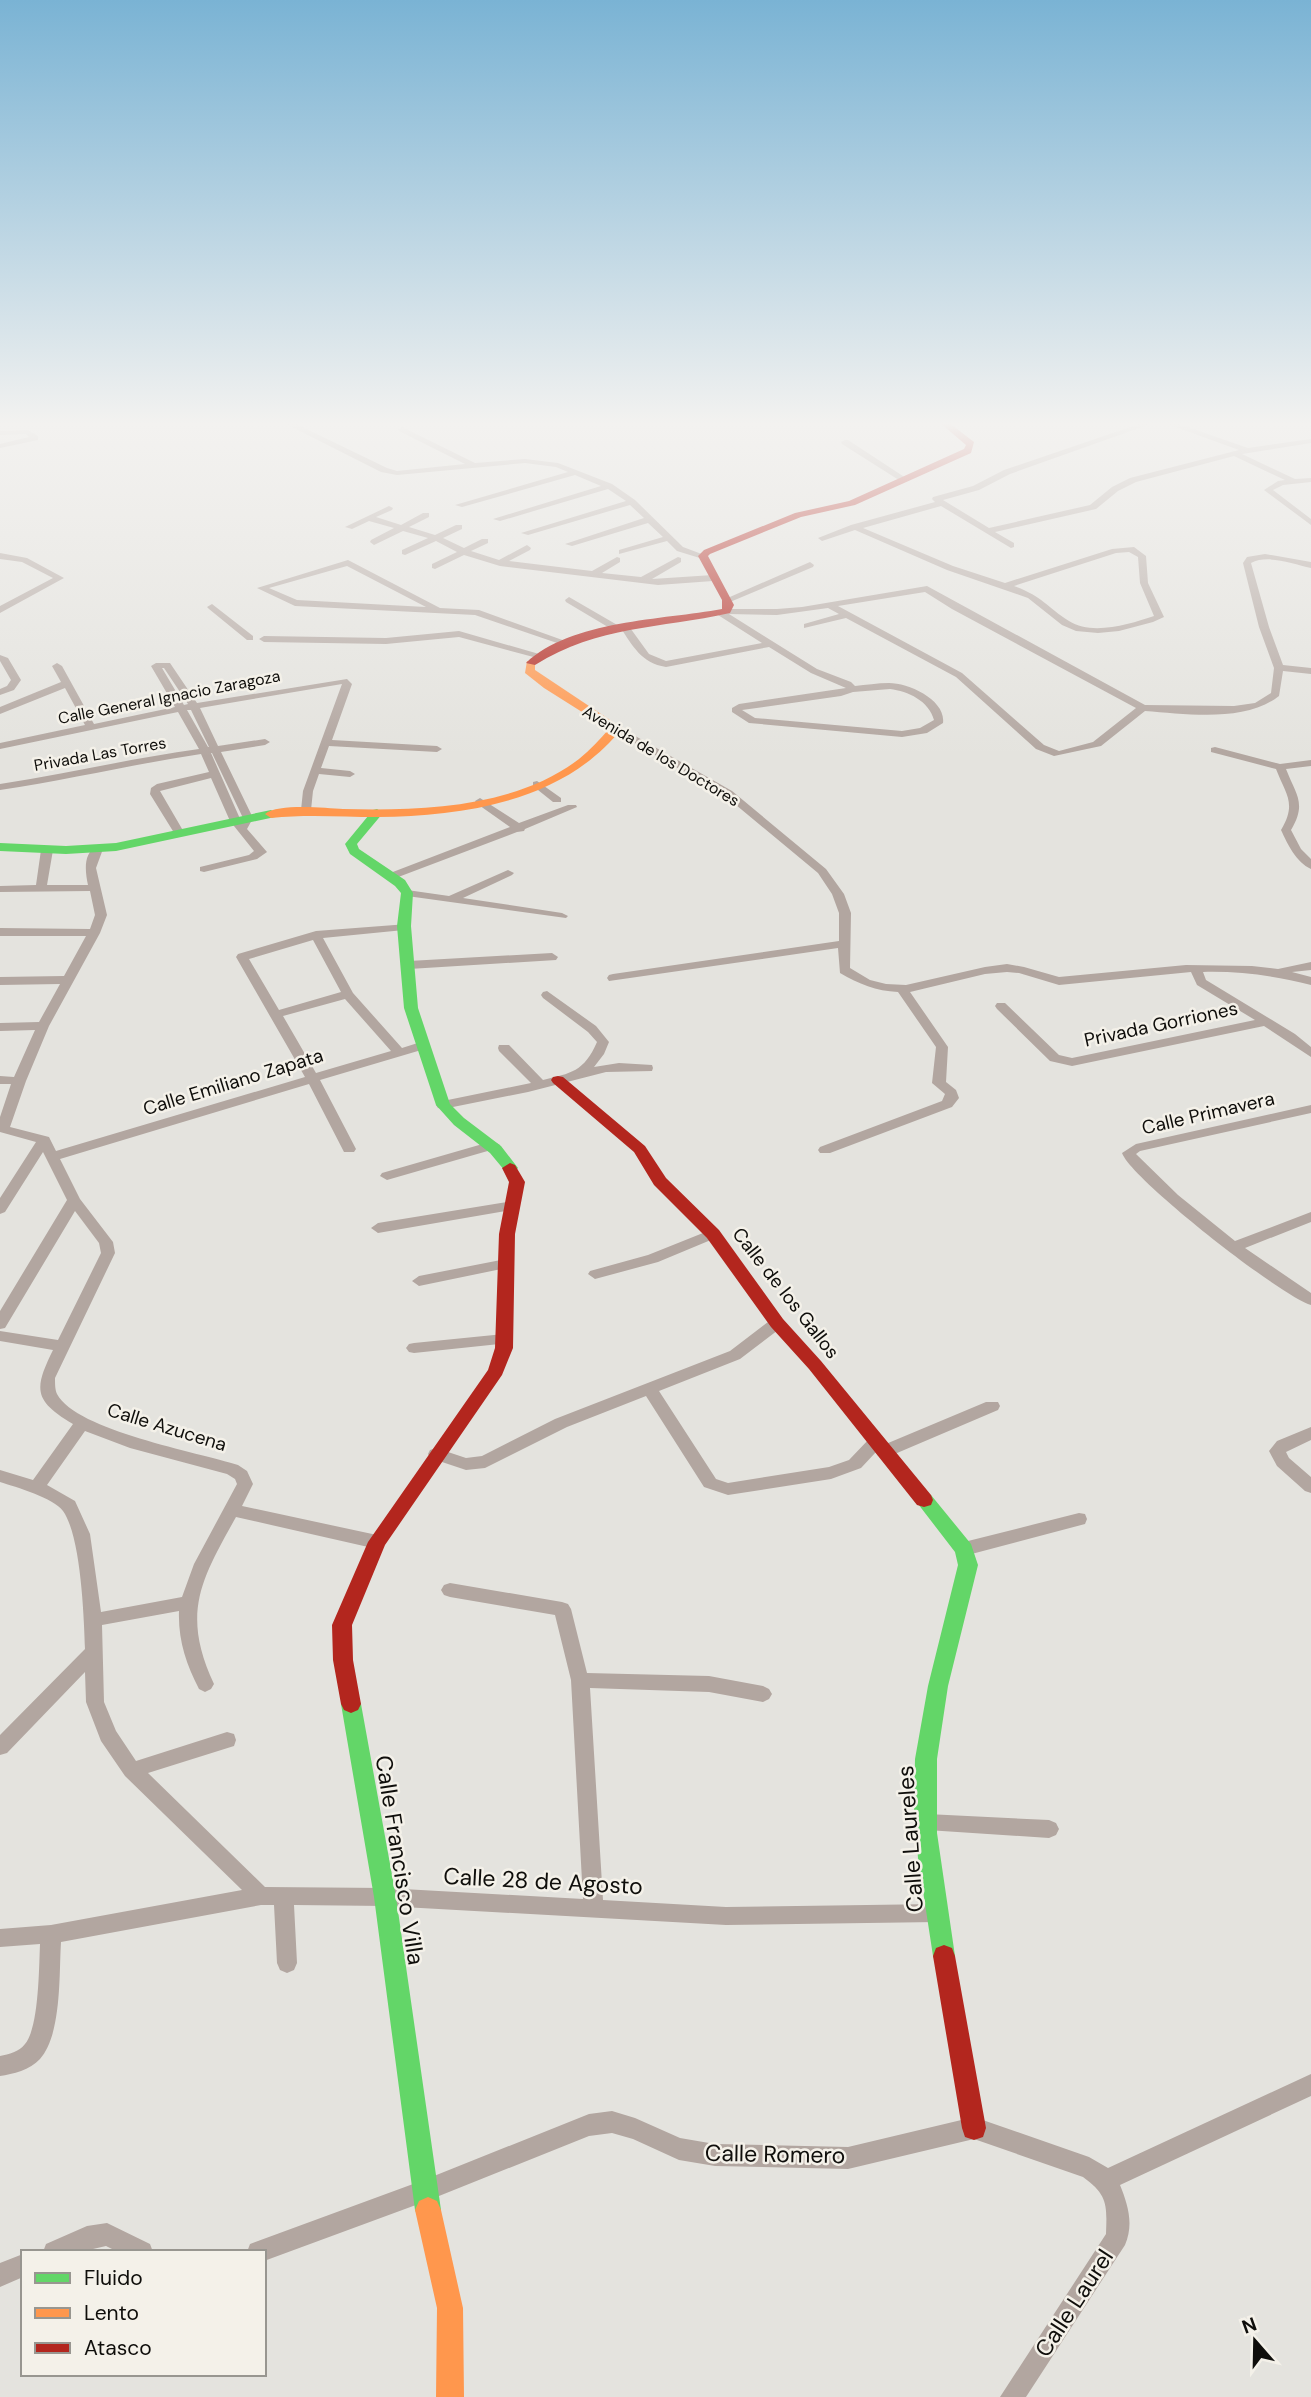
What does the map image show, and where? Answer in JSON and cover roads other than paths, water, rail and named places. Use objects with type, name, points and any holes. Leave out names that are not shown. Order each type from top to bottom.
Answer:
[{"type":"street","points":[[374,542],[389,534]]},
{"type":"street","points":[[424,534],[464,552],[500,563],[643,580],[675,582],[713,578]]},
{"type":"street","points":[[405,552],[445,534]]},
{"type":"street","points":[[569,544],[602,534]]},
{"type":"street","points":[[665,534],[680,549],[703,556],[756,534]]},
{"type":"street","points":[[822,538],[834,534]]},
{"type":"street","points":[[870,534],[939,563],[1002,587],[1041,601],[1061,620],[1075,628],[1103,629],[1159,617],[1144,583],[1142,556],[1131,550],[1115,551],[1002,587]]},
{"type":"street","points":[[992,534],[1012,545]]},
{"type":"street","points":[[594,574],[619,556],[669,538]]},
{"type":"street","points":[[435,566],[485,541]]},
{"type":"street","points":[[500,563],[527,548]]},
{"type":"street","points":[[0,556],[24,560],[60,578],[0,610]]},
{"type":"street","points":[[703,556],[725,608],[770,644],[814,671],[848,684],[852,689]]},
{"type":"street","points":[[548,569],[567,557]]},
{"type":"street","points":[[725,608],[769,614],[927,589],[955,607],[1143,708],[1168,710],[1258,705],[1276,694],[1279,668],[1264,627],[1247,563],[1250,559],[1270,557],[1311,565]]},
{"type":"street","points":[[643,580],[678,560]]},
{"type":"street","points":[[442,612],[348,563],[261,588],[295,603],[442,612],[476,612],[563,642]]},
{"type":"street","points":[[212,607],[250,638],[247,640],[251,643],[260,643],[264,639],[386,641],[459,634],[541,656],[563,642],[725,608],[810,565]]},
{"type":"street","points":[[569,600],[620,628],[653,663],[666,664],[770,644]]},
{"type":"street","points":[[830,605],[959,675],[1040,747],[1058,754],[1097,744],[1143,708]]},
{"type":"street","points":[[807,626],[846,615]]},
{"type":"street","name":"Avenida de los Doctores","points":[[541,656],[529,664],[529,671],[548,686],[728,793],[809,859],[838,894],[845,913],[844,970],[855,978],[903,991],[999,968],[1022,970],[1059,981],[1195,968],[1272,972]]},
{"type":"street","points":[[0,658],[5,660],[16,680],[11,688],[0,692]]},
{"type":"street","points":[[204,869],[261,852],[242,822],[216,774],[210,750],[156,666],[167,665],[194,706],[242,822]]},
{"type":"street","points":[[57,666],[92,728]]},
{"type":"street","points":[[1279,668],[1311,671]]},
{"type":"street","name":"Calle General Ignacio Zaragoza","points":[[0,746],[181,708],[344,681],[347,684],[328,743]]},
{"type":"street","points":[[0,711],[66,684]]},
{"type":"street","points":[[900,686],[929,704],[939,716],[939,721],[923,731],[902,734],[765,722],[753,720],[736,710],[739,707],[841,693],[852,689],[900,686]]},
{"type":"street","points":[[0,847],[97,849],[306,810],[377,813],[425,810],[480,801],[537,784],[574,768],[589,757],[616,728]]},
{"type":"street","name":"Privada Las Torres","points":[[0,787],[265,742]]},
{"type":"street","points":[[306,810],[308,791],[328,743],[437,749]]},
{"type":"street","points":[[1215,750],[1280,767],[1311,763]]},
{"type":"street","points":[[1280,767],[1297,804],[1297,813],[1286,830],[1288,838],[1311,866]]},
{"type":"street","points":[[317,771],[350,774]]},
{"type":"street","points":[[180,834],[155,790],[160,786],[216,774]]},
{"type":"street","points":[[537,784],[556,800]]},
{"type":"street","points":[[480,801],[520,829]]},
{"type":"street","points":[[389,877],[572,807]]},
{"type":"street","points":[[377,813],[351,844],[354,851],[400,883],[407,893],[404,926],[411,1008],[443,1105],[451,1117],[493,1145],[517,1182],[506,1234],[504,1339],[414,1349]]},
{"type":"street","points":[[37,1487],[83,1422],[59,1408],[49,1395],[47,1378],[108,1252],[106,1242],[74,1200],[44,1140],[1,1128],[43,1026],[94,933],[101,915],[90,868],[97,849]]},
{"type":"street","points":[[41,889],[47,850]]},
{"type":"street","points":[[451,899],[508,873]]},
{"type":"street","points":[[0,889],[93,888]]},
{"type":"street","points":[[407,893],[562,916]]},
{"type":"street","points":[[349,1149],[312,1078],[242,957],[316,935],[404,926]]},
{"type":"street","points":[[0,932],[94,933]]},
{"type":"street","points":[[316,935],[348,994],[398,1052]]},
{"type":"street","points":[[613,978],[844,944]]},
{"type":"street","points":[[409,965],[552,957]]},
{"type":"street","points":[[1272,972],[1311,966]]},
{"type":"street","points":[[1195,968],[1200,982],[1291,1037],[1311,1054]]},
{"type":"street","points":[[1272,972],[1311,981]]},
{"type":"street","points":[[0,981],[67,980]]},
{"type":"street","points":[[825,1150],[947,1104],[952,1098],[951,1093],[939,1083],[942,1048],[938,1039],[903,991]]},
{"type":"street","points":[[274,1015],[348,994]]},
{"type":"street","points":[[547,995],[592,1029],[603,1042],[598,1054],[581,1074]]},
{"type":"street","name":"Privada Gorriones","points":[[1001,1006],[1055,1058],[1072,1062],[1266,1022]]},
{"type":"street","points":[[0,1027],[43,1026]]},
{"type":"street","name":"Calle Emiliano Zapata","points":[[54,1156],[424,1045]]},
{"type":"street","points":[[504,1048],[540,1085]]},
{"type":"street","points":[[443,1105],[540,1085],[608,1066],[647,1068]]},
{"type":"street","points":[[0,1080],[19,1080]]},
{"type":"street","name":"Calle de los Gallos","points":[[558,1080],[640,1149],[660,1181],[713,1234],[777,1323],[816,1365],[964,1549]]},
{"type":"street","name":"Calle Primavera","points":[[1232,1248],[1175,1203],[1131,1159],[1129,1153],[1136,1149],[1311,1109]]},
{"type":"street","points":[[0,1209],[44,1140]]},
{"type":"street","points":[[387,1176],[493,1145]]},
{"type":"street","points":[[0,1324],[74,1200]]},
{"type":"street","points":[[377,1228],[513,1206]]},
{"type":"street","points":[[1232,1248],[1311,1217]]},
{"type":"street","points":[[595,1274],[653,1259],[713,1234]]},
{"type":"street","points":[[1232,1248],[1311,1300]]},
{"type":"street","points":[[419,1281],[506,1265]]},
{"type":"street","points":[[436,1454],[467,1464],[485,1462],[561,1423],[735,1355],[777,1323]]},
{"type":"street","points":[[0,1336],[64,1346]]},
{"type":"street","name":"Calle Francisco Villa","points":[[450,2397],[450,2308],[424,2191],[385,1897],[342,1660],[342,1625],[377,1542],[496,1371],[504,1348],[504,1339]]},
{"type":"street","points":[[650,1390],[710,1483],[728,1489],[831,1473],[855,1464],[880,1447],[992,1406]]},
{"type":"street","name":"Calle Azucena","points":[[83,1422],[125,1439],[232,1469],[241,1475],[245,1484],[200,1569],[187,1603],[190,1647],[205,1684]]},
{"type":"street","points":[[1311,1433],[1283,1445],[1277,1451],[1283,1462],[1311,1487]]},
{"type":"street","points":[[0,1476],[37,1487],[69,1505],[82,1534],[93,1620],[95,1702],[108,1735],[132,1770],[261,1896]]},
{"type":"street","points":[[233,1510],[377,1542]]},
{"type":"street","points":[[964,1549],[1079,1520]]},
{"type":"street","name":"Calle Laureles","points":[[964,1549],[968,1565],[936,1701],[926,1759],[927,1822],[937,1913],[974,2128]]},
{"type":"street","points":[[450,1590],[562,1609],[580,1680],[593,1907]]},
{"type":"street","points":[[93,1620],[187,1603]]},
{"type":"street","points":[[1,1747],[94,1651]]},
{"type":"street","points":[[580,1680],[709,1684],[763,1694]]},
{"type":"street","points":[[132,1770],[227,1740]]},
{"type":"street","points":[[927,1822],[1049,1829]]},
{"type":"street","name":"Calle 28 de Agosto","points":[[0,1938],[51,1934],[261,1896],[385,1897],[726,1916],[937,1913]]},
{"type":"street","points":[[284,1898],[287,1963]]},
{"type":"street","points":[[0,2066],[15,2064],[34,2051],[43,2034],[51,1934]]},
{"type":"street","points":[[974,2128],[1088,2168],[1106,2180],[1311,2085]]},
{"type":"street","name":"Calle Romero","points":[[263,2250],[424,2191],[589,2125],[612,2122],[635,2129],[679,2150],[715,2155],[848,2158],[974,2128]]},
{"type":"street","name":"Calle Laurel","points":[[1012,2397],[1117,2237],[1118,2208],[1106,2180]]},
{"type":"street","points":[[58,2250],[87,2237],[107,2234],[138,2250]]},
{"type":"street","points":[[0,2275],[21,2266]]}]
